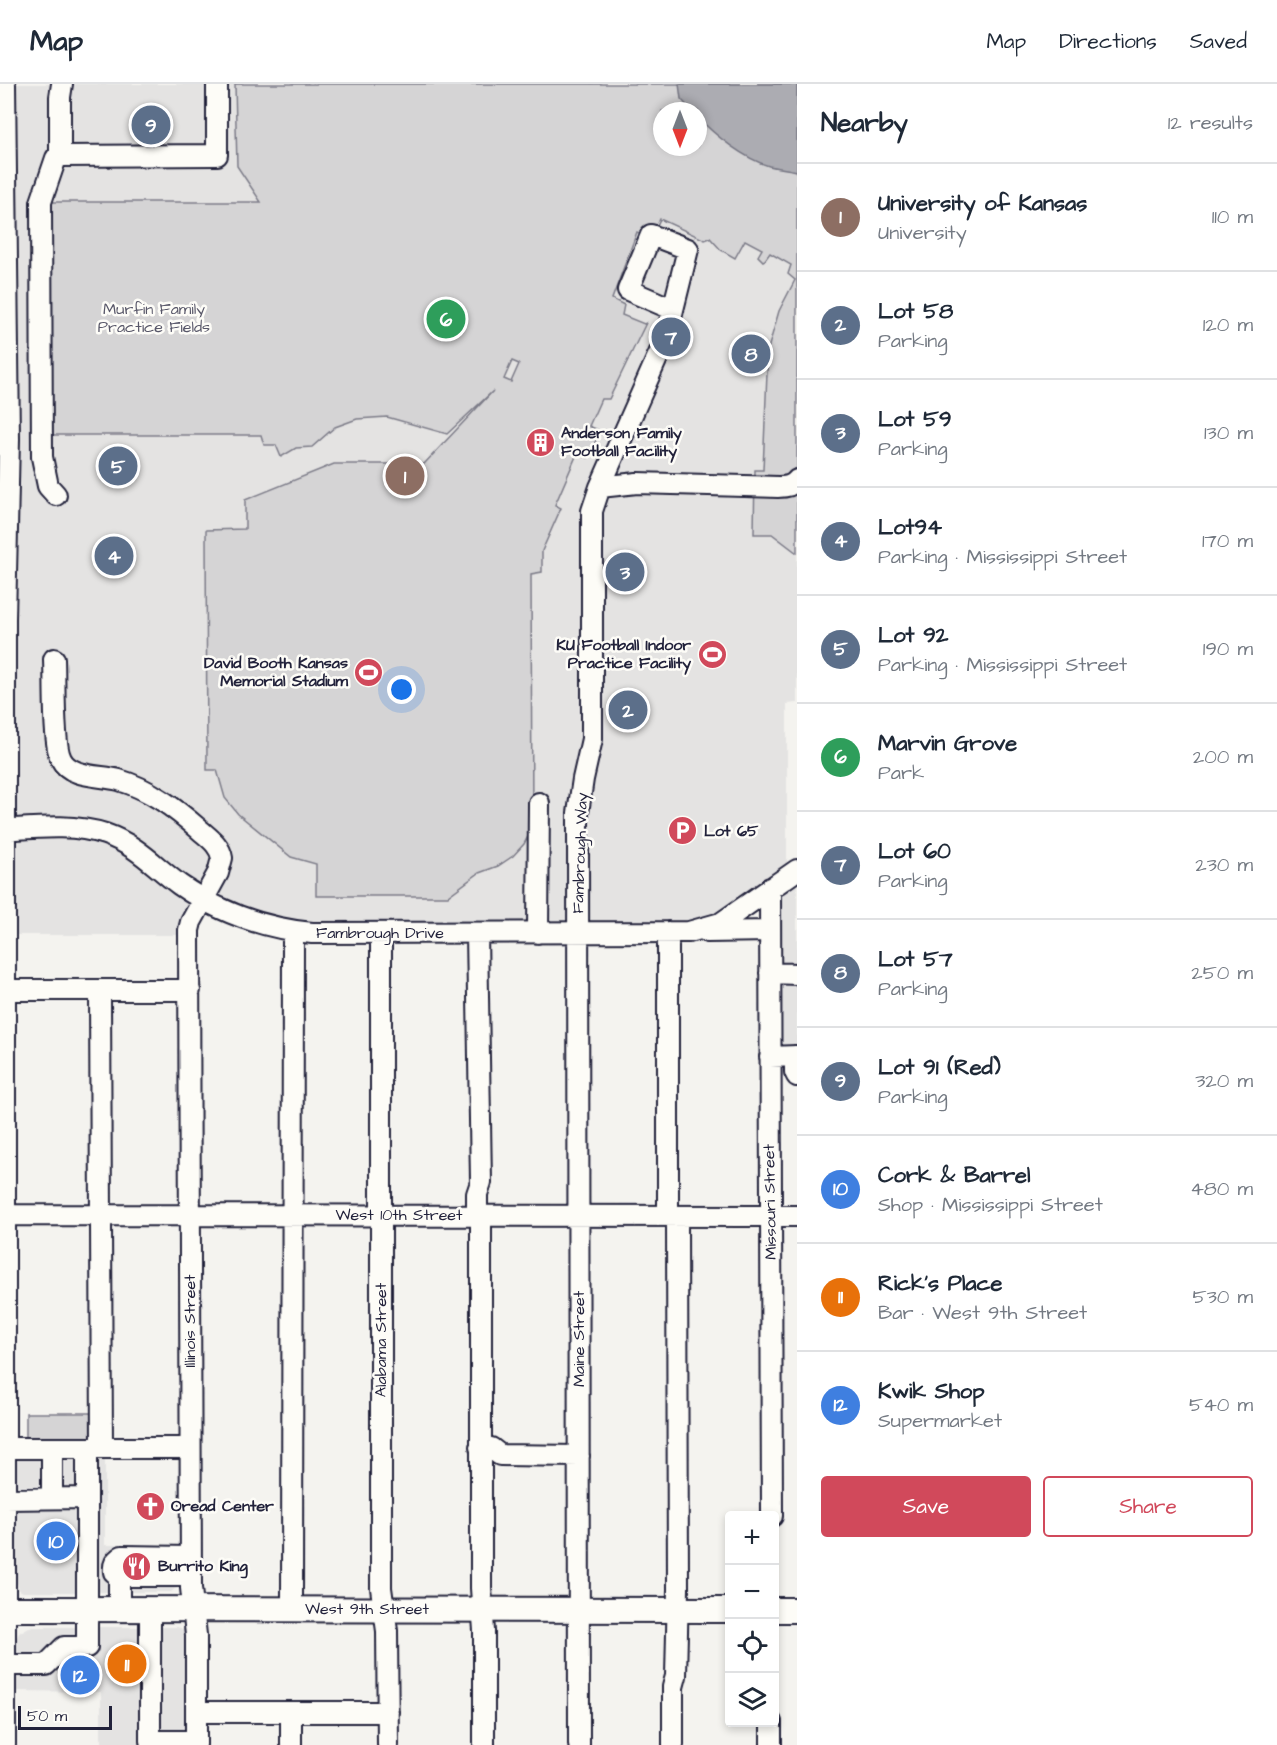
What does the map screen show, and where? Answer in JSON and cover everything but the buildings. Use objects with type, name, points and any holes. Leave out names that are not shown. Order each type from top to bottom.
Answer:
[{"type":"main road","name":"West 9th Street","points":[[5,1609],[725,1610]]},
{"type":"main road","points":[[779,1610],[797,1610]]},
{"type":"street","points":[[60,156],[62,84]]},
{"type":"street","points":[[56,495],[48,486],[42,457],[41,202],[56,158],[60,156],[217,155],[217,84]]},
{"type":"street","points":[[3,88],[9,439],[2,610],[5,1448],[3,1736]]},
{"type":"street","name":"Fambrough Way","points":[[578,932],[578,813],[592,739],[592,511],[600,487],[666,338],[672,309]]},
{"type":"street","points":[[600,487],[637,483],[778,487],[787,486],[797,480]]},
{"type":"street","name":"Illinois Street","points":[[54,659],[57,740],[61,760],[73,771],[120,780],[142,788],[159,798],[216,844],[221,853],[221,863],[191,921],[189,930],[191,1567],[196,1635],[196,1743]]},
{"type":"street","points":[[538,933],[539,803]]},
{"type":"street","name":"Fambrough Drive","points":[[2,830],[79,828],[106,834],[142,853],[179,884],[203,899],[245,919],[293,931],[333,934],[689,932],[721,923],[797,870]]},
{"type":"street","name":"Missouri Street","points":[[770,888],[772,1511]]},
{"type":"street","points":[[292,1609],[293,931]]},
{"type":"street","points":[[689,932],[770,931]]},
{"type":"street","name":"Maine Street","points":[[578,932],[579,1745]]},
{"type":"street","points":[[668,932],[676,1609],[673,1745]]},
{"type":"street","points":[[477,933],[481,1182],[477,1194],[484,1745]]},
{"type":"street","name":"Alabama Street","points":[[381,934],[381,1588],[387,1631],[388,1745]]},
{"type":"street","points":[[770,974],[797,974]]},
{"type":"street","points":[[3,978],[100,991],[190,990]]},
{"type":"street","points":[[5,1665],[46,1665],[64,1647],[87,1647],[87,1498],[94,1448],[101,1215],[100,991]]},
{"type":"street","points":[[770,1057],[796,1056],[797,1076]]},
{"type":"street","name":"West 10th Street","points":[[3,1215],[797,1216]]},
{"type":"street","points":[[480,1447],[491,1448],[500,1455],[579,1456]]},
{"type":"street","points":[[5,1448],[190,1448]]},
{"type":"street","points":[[51,1448],[52,1498]]},
{"type":"street","points":[[4,1502],[87,1498]]},
{"type":"street","points":[[119,1609],[119,1576],[191,1567]]},
{"type":"street","points":[[150,1609],[150,1741],[196,1743]]},
{"type":"street","points":[[196,1712],[388,1712]]},
{"type":"street","points":[[291,1712],[291,1745]]},
{"type":"street","points":[[771,1727],[771,1745]]},
{"type":"shaded area","points":[[0,84],[797,84],[797,703],[787,704],[787,867],[724,911],[697,924],[318,927],[272,917],[232,901],[201,884],[185,912],[181,935],[15,935],[13,249]]},
{"type":"shaded area","points":[[679,84],[797,84],[797,171],[760,163],[730,146],[707,126],[707,102],[684,102],[681,99]]},
{"type":"shaded area","points":[[797,880],[797,1045],[778,1045],[779,897]]},
{"type":"shaded area","points":[[105,1453],[105,1545],[182,1545],[182,1582],[171,1592],[23,1592],[19,1590],[16,1580],[15,1456]]},
{"type":"shaded area","points":[[29,1627],[177,1627],[183,1629],[187,1635],[188,1745],[101,1745],[101,1692],[14,1691],[14,1643],[19,1633]]},
{"type":"green space","name":"Murfin Family Practice Fields","points":[[235,84],[797,84],[797,553],[772,534],[754,534],[755,470],[763,470],[768,349],[779,311],[795,280],[788,274],[791,265],[770,253],[763,261],[758,256],[762,249],[745,240],[735,258],[721,250],[710,238],[705,240],[660,219],[651,238],[637,232],[612,299],[624,305],[622,315],[646,323],[609,399],[601,399],[589,426],[600,431],[588,458],[577,454],[555,505],[561,508],[542,551],[542,572],[531,574],[532,828],[524,844],[513,856],[498,866],[479,873],[448,896],[316,896],[316,864],[291,857],[238,814],[225,798],[217,770],[207,770],[206,530],[245,529],[245,500],[334,464],[424,464],[493,391],[447,434],[387,417],[357,419],[335,427],[312,447],[296,448],[281,457],[276,445],[264,445],[261,435],[46,435],[46,202],[261,202],[237,166]],"holes":[[[512,361],[519,364],[511,382],[504,379]]]},
{"type":"green space","points":[[26,1413],[94,1413],[94,1442],[26,1442]]},
{"type":"place","name":"Lot 91 (Red)","points":[[151,125]]},
{"type":"place","name":"Marvin Grove","points":[[446,319]]},
{"type":"place","name":"Lot 60","points":[[671,337]]},
{"type":"place","name":"Lot 57","points":[[751,354]]},
{"type":"place","name":"Anderson Family Football Facility","points":[[540,442]]},
{"type":"place","name":"Lot 92","points":[[118,466]]},
{"type":"place","name":"University of Kansas","points":[[405,476]]},
{"type":"place","name":"Lot94","points":[[114,556]]},
{"type":"place","name":"Lot 59","points":[[625,572]]},
{"type":"place","name":"KU Football Indoor Practice Facility","points":[[712,654]]},
{"type":"place","name":"David Booth Kansas Memorial Stadium","points":[[369,672]]},
{"type":"place","name":"Lot 58","points":[[628,710]]},
{"type":"place","name":"Lot 65","points":[[683,831]]},
{"type":"place","name":"Oread Center","points":[[150,1506]]},
{"type":"place","name":"Cork & Barrel","points":[[56,1541]]},
{"type":"place","name":"Burrito King","points":[[137,1566]]},
{"type":"place","name":"Rick's Place","points":[[127,1664]]},
{"type":"place","name":"Kwik Shop","points":[[80,1675]]}]
